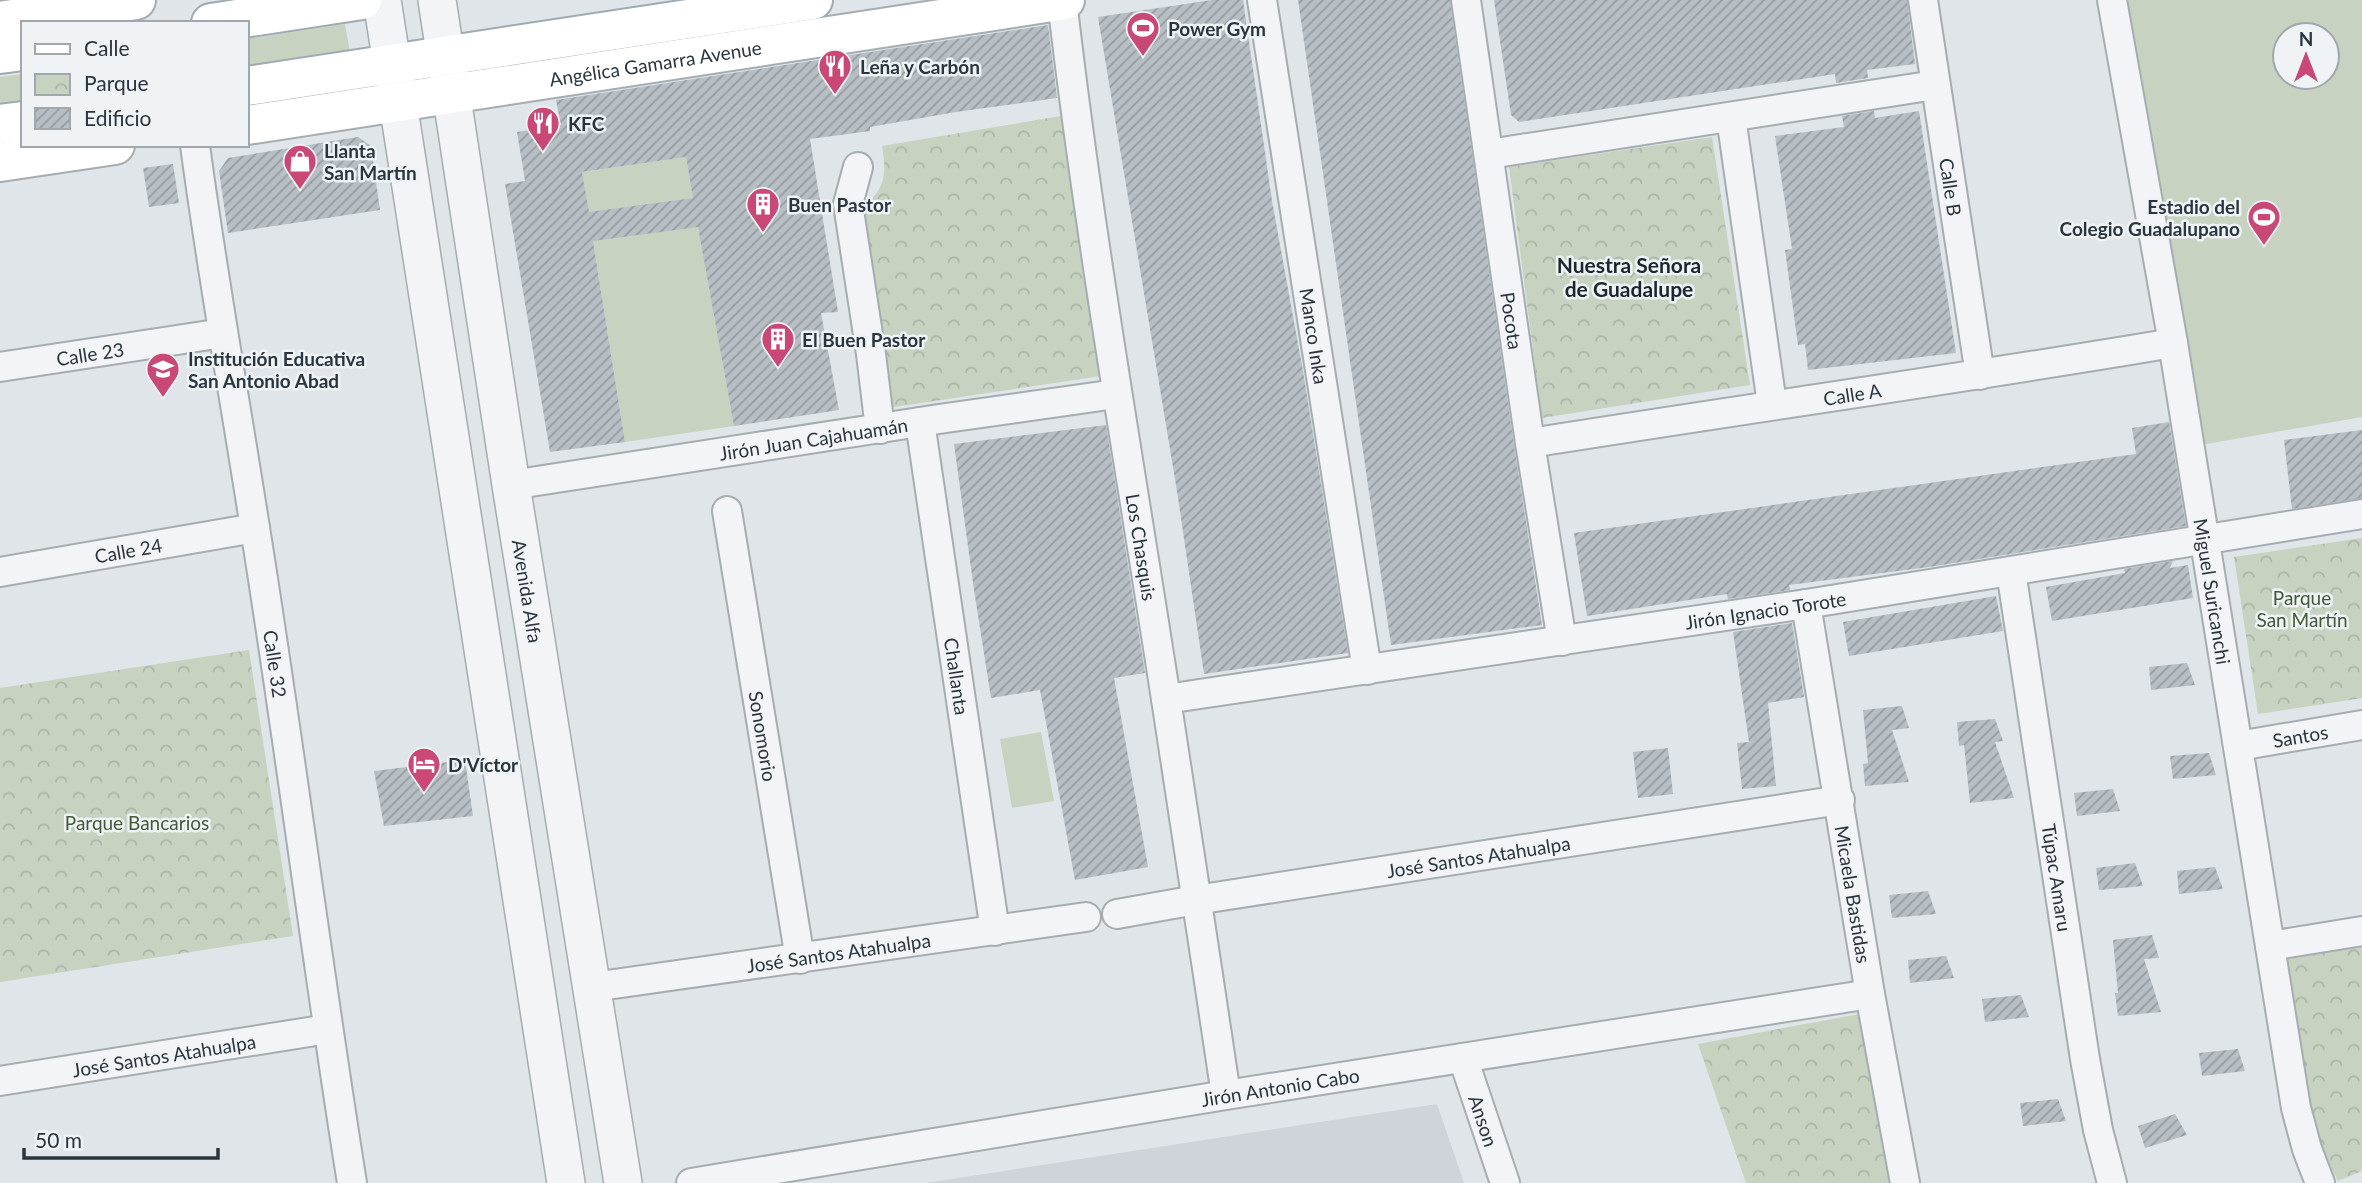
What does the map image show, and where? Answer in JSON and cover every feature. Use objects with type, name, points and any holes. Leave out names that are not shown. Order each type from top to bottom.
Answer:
[{"type":"main road","points":[[0,21],[45,18],[136,0]]},
{"type":"main road","points":[[224,21],[362,0]]},
{"type":"main road","name":"Angélica Gamarra Avenue","points":[[248,86],[813,0]]},
{"type":"main road","name":"Angélica Gamarra Avenue","points":[[248,125],[1063,0]]},
{"type":"main road","points":[[0,54],[21,51]]},
{"type":"main road","points":[[0,124],[21,121]]},
{"type":"main road","points":[[0,162],[101,147]]},
{"type":"street","points":[[382,0],[566,1183]]},
{"type":"street","name":"Avenida Alfa","points":[[437,0],[511,485],[624,1183]]},
{"type":"street","name":"Los Chasquis","points":[[1063,0],[1075,110],[1116,394],[1166,699],[1226,1095]]},
{"type":"street","name":"Manco Inka","points":[[1262,0],[1367,670]]},
{"type":"street","name":"Pocota","points":[[1466,0],[1530,443],[1562,641]]},
{"type":"street","name":"Calle B","points":[[1923,0],[1980,375]]},
{"type":"street","name":"Miguel Suricanchi","points":[[2112,0],[2173,344],[2295,1108],[2306,1149],[2320,1183]]},
{"type":"street","points":[[1489,154],[1936,85]]},
{"type":"street","points":[[1731,117],[1772,404]]},
{"type":"street","name":"Calle 32","points":[[195,147],[352,1183]]},
{"type":"street","points":[[858,167],[848,204],[872,354],[880,429]]},
{"type":"street","name":"Calle 23","points":[[0,367],[223,333]]},
{"type":"street","name":"Calle A","points":[[1530,443],[2173,344]]},
{"type":"street","name":"Jirón Juan Cajahuamán","points":[[511,485],[1116,394]]},
{"type":"street","name":"Challanta","points":[[920,422],[995,931]]},
{"type":"street","name":"Sonomorio","points":[[727,511],[800,959]]},
{"type":"street","name":"Jirón Ignacio Torote","points":[[1166,699],[1806,604],[2362,514]]},
{"type":"street","name":"Calle 24","points":[[0,572],[255,528]]},
{"type":"street","name":"Túpac Amaru","points":[[2011,571],[2085,1059],[2098,1130],[2112,1183]]},
{"type":"street","name":"Micaela Bastidas","points":[[1806,604],[1870,994],[1905,1183]]},
{"type":"street","name":"Santos","points":[[2238,746],[2362,725]]},
{"type":"street","name":"José Santos Atahualpa","points":[[1117,914],[1840,800]]},
{"type":"street","name":"José Santos Atahualpa","points":[[593,987],[1086,917]]},
{"type":"street","points":[[2270,946],[2362,931]]},
{"type":"street","name":"Jirón Antonio Cabo","points":[[691,1183],[1226,1095],[1870,994]]},
{"type":"street","name":"José Santos Atahualpa","points":[[0,1081],[328,1028]]},
{"type":"street","name":"Anson","points":[[1463,1058],[1505,1183]]},
{"type":"shaded area","points":[[1437,1104],[1464,1183],[926,1183]]},
{"type":"green space","name":"Estadio del Colegio Guadalupano","points":[[2124,0],[2362,0],[2362,417],[2201,445]]},
{"type":"green space","points":[[345,24],[350,53],[248,69],[248,39]]},
{"type":"green space","points":[[21,74],[21,103],[0,107],[0,77]]},
{"type":"green space","points":[[1061,116],[1101,376],[888,408],[860,210],[875,196],[882,182],[882,146]]},
{"type":"green space","points":[[1712,137],[1750,385],[1542,418],[1509,167]]},
{"type":"green space","points":[[686,157],[734,426],[625,442],[582,172]]},
{"type":"green space","name":"Parque San Martín","points":[[2362,538],[2362,698],[2258,714],[2234,557]]},
{"type":"green space","name":"Parque Bancarios","points":[[249,650],[293,936],[0,982],[0,688]]},
{"type":"green space","points":[[1041,732],[1054,801],[1012,808],[1000,739]]},
{"type":"green space","points":[[2362,945],[2362,1171],[2338,1181],[2323,1153],[2313,1120],[2287,956]]},
{"type":"green space","points":[[1859,1014],[1889,1183],[1746,1183],[1698,1044]]},
{"type":"building","points":[[1212,0],[1243,0],[1272,201],[1303,371],[1348,653],[1204,674],[1177,491],[1098,17]]},
{"type":"building","points":[[1298,0],[1450,0],[1542,625],[1391,645]]},
{"type":"building","points":[[1494,0],[1907,0],[1915,64],[1867,70],[1868,78],[1836,83],[1835,74],[1519,122],[1511,115]]},
{"type":"building","points":[[1048,25],[1057,98],[956,112],[870,127],[870,131],[810,139],[838,312],[821,313],[839,410],[734,426],[698,227],[593,241],[625,442],[550,452],[505,184],[525,181],[517,132],[561,125],[556,100]],"holes":[[[686,157],[693,198],[589,212],[582,172]]]},
{"type":"building","points":[[1874,111],[1875,118],[1919,111],[1956,353],[1808,370],[1805,344],[1798,345],[1785,250],[1792,249],[1775,136],[1844,127],[1842,116]]},
{"type":"building","name":"Llanta San Martín","points":[[358,137],[371,146],[380,210],[228,233],[219,171],[228,158]]},
{"type":"building","points":[[173,164],[179,203],[149,207],[143,168]]},
{"type":"building","points":[[2169,422],[2186,526],[1929,567],[1789,585],[1790,590],[1728,599],[1727,594],[1587,616],[1574,533],[2136,454],[2132,428]]},
{"type":"building","points":[[1106,425],[1145,673],[1114,678],[1148,867],[1075,880],[1040,690],[991,698],[954,444]]},
{"type":"building","points":[[2362,430],[2362,498],[2292,509],[2284,440]]},
{"type":"building","points":[[2173,561],[2170,568],[2188,565],[2193,598],[2052,621],[2046,587],[2125,573],[2124,569]]},
{"type":"building","points":[[1996,596],[2003,631],[1849,656],[1843,622]]},
{"type":"building","points":[[1792,623],[1804,697],[1768,703],[1776,786],[1742,789],[1737,743],[1749,742],[1733,632]]},
{"type":"building","points":[[2187,663],[2195,685],[2151,690],[2149,667]]},
{"type":"building","points":[[1902,706],[1909,728],[1892,730],[1909,782],[1865,786],[1863,764],[1868,763],[1863,710]]},
{"type":"building","points":[[1995,719],[2003,741],[1995,742],[2014,798],[1970,803],[1964,745],[1959,746],[1957,722]]},
{"type":"building","points":[[1668,748],[1673,794],[1638,798],[1633,752]]},
{"type":"building","points":[[2209,753],[2216,775],[2173,779],[2170,756]]},
{"type":"building","name":"D'Víctor","points":[[465,760],[473,816],[384,826],[374,771]]},
{"type":"building","points":[[2113,789],[2120,811],[2077,816],[2074,793]]},
{"type":"building","points":[[2135,863],[2143,886],[2099,890],[2096,868]]},
{"type":"building","points":[[2215,867],[2223,889],[2179,894],[2177,871]]},
{"type":"building","points":[[1928,891],[1936,914],[1892,918],[1889,895]]},
{"type":"building","points":[[2152,935],[2159,958],[2144,959],[2161,1012],[2118,1016],[2113,940]]},
{"type":"building","points":[[1946,956],[1954,978],[1910,983],[1908,960]]},
{"type":"building","points":[[2021,995],[2029,1017],[1985,1022],[1982,999]]},
{"type":"building","points":[[2238,1049],[2245,1071],[2202,1076],[2199,1053]]},
{"type":"building","points":[[2058,1099],[2066,1121],[2023,1126],[2020,1103]]},
{"type":"building","points":[[2175,1114],[2187,1135],[2145,1148],[2138,1126]]},
{"type":"place","name":"Power Gym","points":[[1143,58]]},
{"type":"place","name":"Leña y Carbón","points":[[835,96]]},
{"type":"place","name":"KFC","points":[[543,153]]},
{"type":"place","name":"Llanta San Martín","points":[[300,191]]},
{"type":"place","name":"Buen Pastor","points":[[763,234]]},
{"type":"place","name":"Estadio del Colegio Guadalupano","points":[[2264,247]]},
{"type":"place","name":"El Buen Pastor","points":[[778,369]]},
{"type":"place","name":"Institución Educativa San Antonio Abad","points":[[163,399]]},
{"type":"place","name":"D'Víctor","points":[[424,794]]},
{"type":"district","name":"Nuestra Señora de Guadalupe","points":[[1629,276]]}]
